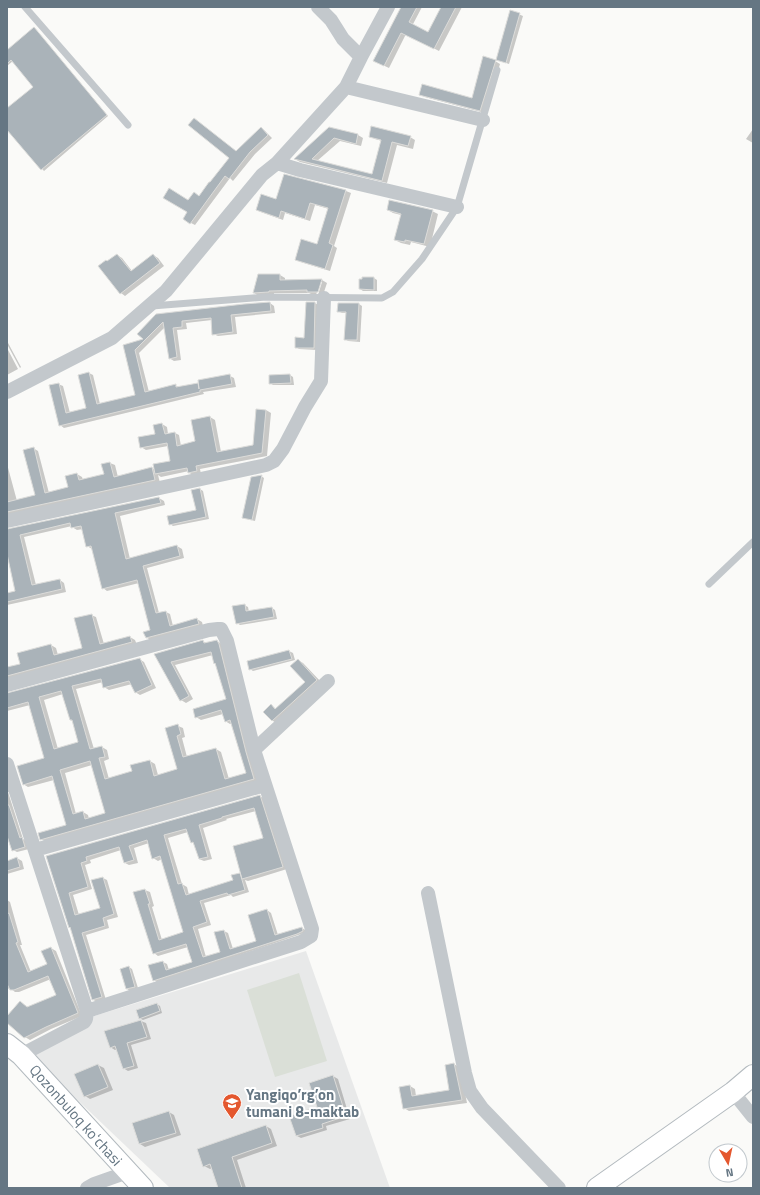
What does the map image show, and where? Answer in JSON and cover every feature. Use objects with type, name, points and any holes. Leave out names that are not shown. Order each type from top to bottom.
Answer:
[{"type":"street","points":[[318,7],[331,20],[343,39],[361,56]]},
{"type":"street","points":[[7,392],[112,338],[166,291],[262,175],[277,163],[346,87],[388,7]]},
{"type":"street","points":[[346,87],[483,120]]},
{"type":"street","points":[[277,163],[300,170],[457,207]]},
{"type":"street","points":[[7,521],[266,465],[274,461],[283,449],[305,406],[321,381],[324,298]]},
{"type":"street","points":[[7,685],[209,630],[221,629],[227,641],[254,750],[312,928],[312,936],[307,940],[87,1011]]},
{"type":"street","points":[[254,750],[328,681]]},
{"type":"street","points":[[7,764],[87,1011],[84,1022],[14,1050]]},
{"type":"street","points":[[35,850],[265,785]]},
{"type":"street","points":[[428,892],[470,1091],[482,1108],[559,1188]]},
{"type":"street","name":"Qozonbuloq koʻchasi","points":[[14,1050],[143,1188]]},
{"type":"street","points":[[597,1188],[733,1092],[753,1074]]},
{"type":"street","points":[[733,1092],[753,1117]]},
{"type":"street","points":[[87,1188],[128,1172]]},
{"type":"lane","points":[[25,7],[128,125]]},
{"type":"lane","points":[[148,306],[266,297],[382,298],[393,292],[422,259],[457,207],[498,70]]},
{"type":"lane","points":[[708,584],[753,542]]},
{"type":"shaded area","name":"Yangiqo’rg’on tumani 8-maktab","points":[[306,951],[390,1188],[170,1188],[26,1051],[91,1017]]},
{"type":"shaded area","points":[[299,973],[327,1061],[275,1077],[247,990]]},
{"type":"building","points":[[401,7],[417,7],[409,22],[428,32],[441,7],[456,7],[434,49],[401,33],[384,66],[373,61]]},
{"type":"building","points":[[510,10],[520,13],[506,63],[496,60]]},
{"type":"building","points":[[34,27],[107,115],[41,170],[7,130],[7,108],[33,87],[11,60],[7,64],[7,50]]},
{"type":"building","points":[[483,56],[496,60],[480,111],[419,95],[422,84],[472,98]]},
{"type":"building","points":[[194,118],[236,151],[261,127],[268,135],[250,152],[229,179],[225,176],[190,224],[183,219],[187,212],[163,198],[169,188],[188,200],[194,192],[199,196],[229,158],[188,125]]},
{"type":"building","points":[[371,126],[411,136],[408,146],[392,142],[382,181],[294,159],[329,127],[358,134],[356,144],[334,138],[312,159],[372,174],[381,140],[369,137]]},
{"type":"building","points":[[284,174],[346,190],[329,243],[333,245],[325,269],[295,260],[301,239],[317,244],[328,208],[310,203],[305,219],[281,211],[279,218],[256,210],[261,194],[276,199]]},
{"type":"building","points":[[389,200],[433,210],[424,244],[405,240],[405,242],[394,240],[401,214],[387,210]]},
{"type":"building","points":[[117,254],[131,271],[153,254],[160,263],[120,294],[98,266]]},
{"type":"building","points":[[258,274],[280,274],[280,280],[322,279],[318,292],[307,292],[307,290],[253,293]]},
{"type":"building","points":[[362,277],[374,277],[374,290],[359,289],[359,279],[362,279]]},
{"type":"building","points":[[270,302],[271,311],[231,315],[233,332],[212,335],[211,318],[182,321],[182,327],[173,328],[177,357],[169,359],[163,322],[135,350],[145,392],[176,384],[176,387],[198,383],[199,389],[198,380],[230,374],[232,384],[200,390],[200,392],[59,426],[49,385],[59,383],[66,413],[86,408],[78,375],[89,372],[97,404],[135,395],[123,345],[143,339],[137,334],[156,314]]},
{"type":"building","points":[[306,302],[315,302],[314,348],[295,348],[295,337],[304,338]]},
{"type":"building","points":[[338,303],[359,303],[357,340],[344,340],[346,312],[337,312]]},
{"type":"building","points":[[290,374],[291,383],[269,384],[269,375]]},
{"type":"building","points":[[256,409],[266,410],[262,453],[196,466],[197,471],[188,473],[187,468],[155,474],[153,464],[170,461],[167,443],[140,448],[138,437],[155,434],[153,425],[162,423],[165,434],[175,432],[177,446],[195,441],[191,420],[210,416],[217,452],[253,445]]},
{"type":"building","points":[[34,447],[45,493],[68,487],[65,476],[77,473],[79,480],[104,474],[101,464],[110,462],[114,477],[152,467],[155,480],[7,512],[7,502],[35,495],[23,450]]},
{"type":"building","points":[[262,475],[252,520],[242,518],[251,477]]},
{"type":"building","points":[[200,488],[206,517],[169,525],[167,516],[196,510],[191,490]]},
{"type":"building","points":[[159,497],[161,503],[115,513],[126,559],[177,545],[180,556],[143,566],[156,613],[166,611],[170,626],[197,618],[199,624],[146,638],[143,632],[150,630],[137,580],[102,589],[91,546],[86,547],[81,526],[71,528],[70,523],[20,535],[32,585],[60,579],[62,589],[7,602],[7,593],[15,591],[7,554],[7,529]]},
{"type":"building","points":[[245,604],[246,611],[272,607],[274,617],[236,624],[232,606]]},
{"type":"building","points":[[92,614],[100,644],[130,636],[132,642],[7,676],[7,667],[20,664],[17,653],[51,644],[54,655],[82,648],[74,618]]},
{"type":"building","points":[[203,640],[204,643],[217,640],[254,779],[40,840],[38,833],[66,825],[52,776],[23,785],[17,766],[44,758],[28,702],[7,708],[7,693],[140,658],[152,685],[135,693],[129,681],[103,688],[101,679],[72,686],[90,749],[102,746],[105,757],[99,758],[105,779],[132,771],[130,765],[150,760],[154,776],[177,769],[165,728],[178,724],[181,734],[177,736],[183,757],[216,748],[225,779],[246,773],[230,720],[225,722],[221,710],[195,718],[193,709],[226,699],[211,652],[171,662],[189,696],[180,701],[154,654]],"holes":[[[61,691],[70,720],[72,720],[78,742],[54,749],[39,697]],[[90,761],[105,813],[85,819],[83,811],[73,814],[60,770]]]},
{"type":"building","points":[[289,650],[292,659],[249,670],[247,661]]},
{"type":"building","points":[[298,659],[317,680],[272,721],[263,712],[271,704],[275,709],[305,682],[290,666]]},
{"type":"building","points":[[260,795],[283,867],[242,879],[233,846],[263,838],[254,808],[199,825],[208,857],[199,859],[193,842],[191,843],[186,829],[164,835],[178,884],[182,883],[186,895],[233,880],[231,875],[240,873],[245,890],[228,895],[227,893],[200,901],[207,922],[193,927],[203,957],[220,952],[214,932],[224,930],[230,949],[256,941],[248,915],[267,909],[275,935],[302,927],[303,931],[153,981],[148,965],[163,961],[166,970],[192,962],[186,944],[153,954],[133,892],[145,889],[159,940],[183,932],[160,856],[152,859],[147,840],[129,846],[134,860],[124,863],[119,847],[86,857],[87,861],[81,863],[88,887],[69,893],[75,915],[100,908],[91,880],[103,877],[114,914],[103,918],[105,926],[82,933],[102,997],[92,1000],[70,927],[69,928],[46,856]]},
{"type":"building","points":[[7,805],[9,805],[20,838],[22,837],[25,847],[12,851],[7,836]]},
{"type":"building","points":[[17,857],[20,867],[7,871],[7,861]]},
{"type":"building","points":[[9,913],[18,942],[16,943],[28,972],[47,964],[41,951],[51,947],[78,1013],[24,1038],[7,1023],[7,1016],[20,1001],[27,1007],[56,995],[48,976],[14,990],[10,990],[7,984],[7,914]]},
{"type":"building","points":[[129,966],[135,987],[126,989],[120,969]]},
{"type":"building","points":[[157,1003],[160,1011],[139,1019],[136,1010]]},
{"type":"building","points":[[141,1020],[147,1037],[127,1043],[134,1066],[123,1069],[115,1046],[110,1048],[104,1031]]},
{"type":"building","points":[[454,1063],[462,1100],[403,1109],[399,1087],[410,1085],[412,1096],[449,1090],[445,1065]]},
{"type":"building","points":[[98,1064],[108,1087],[84,1097],[74,1074]]},
{"type":"building","points":[[333,1075],[346,1116],[322,1124],[323,1128],[296,1136],[289,1116],[317,1107],[309,1083]]},
{"type":"building","points":[[169,1111],[176,1133],[139,1144],[132,1123]]},
{"type":"building","points":[[266,1125],[272,1143],[232,1157],[242,1188],[218,1188],[210,1164],[203,1167],[197,1149]]},
{"type":"place","name":"Yangiqo’rg’on tumani 8-maktab","points":[[232,1120]]}]
